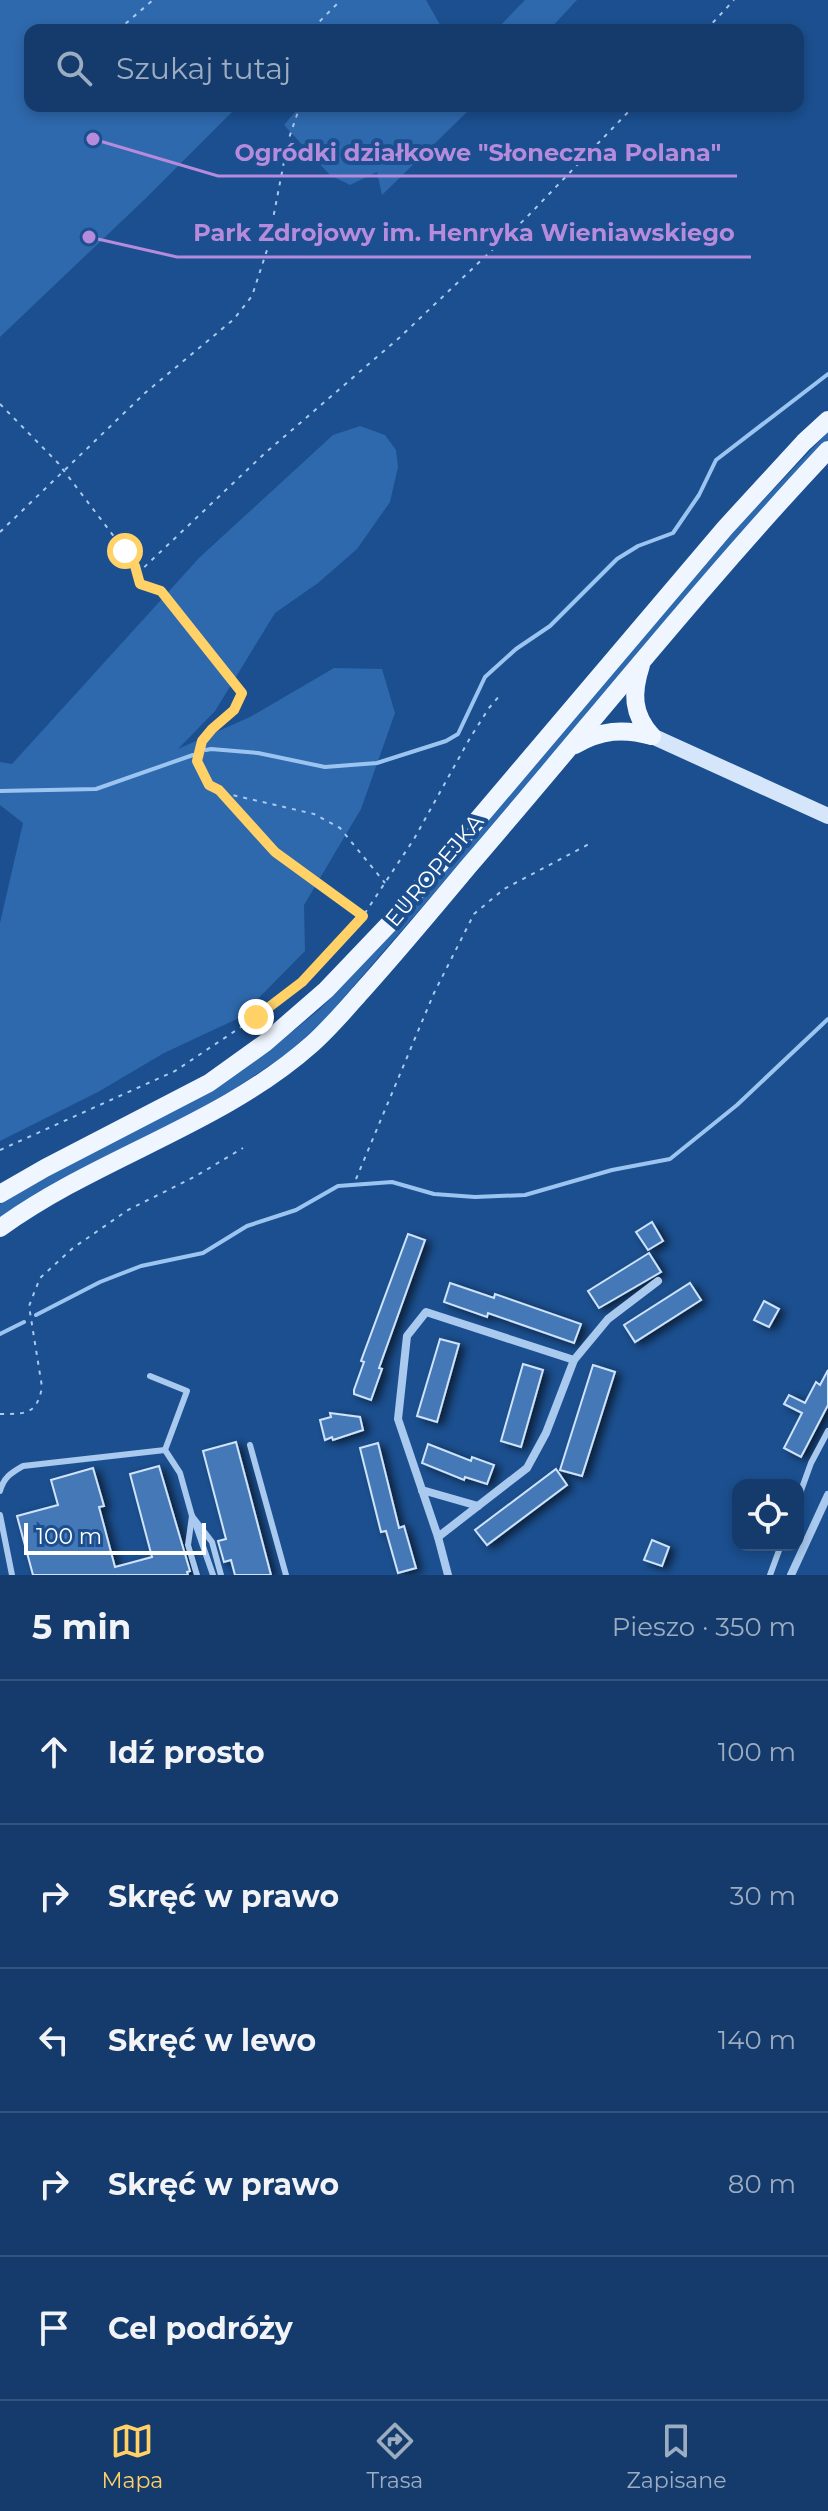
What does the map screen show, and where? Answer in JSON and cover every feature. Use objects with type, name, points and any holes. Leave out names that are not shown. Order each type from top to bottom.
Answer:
[{"type":"main road","name":"EUROPEJKA","points":[[0,1194],[209,1083],[254,1052],[326,990],[389,924],[725,528],[828,420]]},
{"type":"main road","name":"EUROPEJKA","points":[[0,1228],[69,1185],[231,1101],[275,1073],[314,1042],[392,957],[776,504],[828,450]]},
{"type":"main road","points":[[644,658],[635,687],[635,708],[642,725],[652,736]]},
{"type":"main road","points":[[565,751],[588,738],[614,731],[626,730],[652,736]]},
{"type":"street","points":[[652,736],[828,816]]},
{"type":"street","points":[[438,1537],[527,1468],[546,1433],[574,1360],[608,1319],[658,1281]]},
{"type":"street","points":[[448,1575],[398,1419],[407,1336],[426,1312],[574,1360]]},
{"type":"street","points":[[422,1490],[478,1506]]},
{"type":"street","points":[[791,1575],[828,1495]]},
{"type":"lane","points":[[150,1376],[187,1391],[165,1450]]},
{"type":"lane","points":[[804,1482],[828,1431]]},
{"type":"lane","points":[[250,1445],[286,1575]]},
{"type":"lane","points":[[0,1491],[2,1482],[10,1473],[23,1466],[165,1450]]},
{"type":"lane","points":[[165,1450],[180,1473],[213,1575]]},
{"type":"lane","points":[[0,1515],[12,1575]]},
{"type":"lane","points":[[192,1516],[188,1545],[197,1575]]},
{"type":"lane","points":[[192,1516],[212,1542],[221,1575]]},
{"type":"lane","points":[[770,1575],[779,1551]]},
{"type":"path","points":[[125,24],[153,0]]},
{"type":"path","points":[[317,24],[341,0]]},
{"type":"path","points":[[712,24],[734,0]]},
{"type":"path","points":[[0,532],[145,393],[234,319],[252,296],[267,250],[288,141],[298,112]]},
{"type":"path","points":[[136,576],[264,454],[399,338],[526,218],[628,112]]},
{"type":"path","points":[[0,404],[64,470],[125,551],[135,566],[140,584],[161,591],[242,693],[234,710],[202,741],[197,761],[209,785],[228,794],[314,814],[340,828],[385,883]]},
{"type":"path","points":[[0,1150],[175,1071],[302,982],[363,916],[414,839],[470,738],[501,694]]},
{"type":"path","points":[[219,790],[275,852],[363,916]]},
{"type":"path","points":[[356,1179],[451,955],[474,914],[487,900],[591,843]]},
{"type":"path","points":[[0,1414],[26,1414],[38,1405],[41,1396],[29,1306],[40,1278],[73,1248],[128,1210],[243,1148]]},
{"type":"shaded area","points":[[0,0],[426,0],[440,24],[24,24],[24,112],[232,112],[0,337]]},
{"type":"shaded area","points":[[525,0],[577,0],[555,24],[502,24]]},
{"type":"shaded area","points":[[295,112],[467,112],[382,195],[377,172],[350,185],[330,175],[284,125]]},
{"type":"shaded area","points":[[360,426],[385,435],[396,450],[398,467],[390,502],[357,549],[318,583],[275,613],[215,711],[178,749],[250,717],[334,668],[382,669],[395,713],[361,809],[304,905],[305,951],[239,1018],[164,1053],[98,1092],[0,1141],[0,923],[23,823],[0,805],[0,762],[12,764],[200,557],[333,435]]},
{"type":"shaded area","points":[[828,432],[828,441],[325,1019],[287,1054],[228,1093],[0,1220],[0,1204],[271,1049],[319,1010],[387,939],[732,533]]},
{"type":"building","points":[[652,1222],[663,1241],[648,1250],[636,1232]]},
{"type":"building","points":[[408,1234],[425,1240],[379,1368],[382,1369],[371,1400],[354,1394],[354,1390],[364,1362],[361,1361]]},
{"type":"building","points":[[649,1253],[661,1272],[599,1308],[588,1291]]},
{"type":"building","points":[[450,1283],[494,1298],[495,1294],[581,1324],[574,1343],[488,1313],[487,1317],[444,1302]]},
{"type":"building","points":[[690,1283],[701,1300],[635,1342],[624,1325]]},
{"type":"building","points":[[764,1301],[779,1309],[769,1327],[754,1320]]},
{"type":"building","points":[[440,1339],[459,1344],[437,1422],[417,1416]]},
{"type":"building","points":[[523,1364],[543,1370],[521,1447],[501,1441]]},
{"type":"building","points":[[593,1365],[615,1372],[582,1476],[560,1470]]},
{"type":"building","points":[[828,1370],[828,1405],[801,1457],[784,1448],[802,1413],[784,1404],[789,1395],[805,1403],[816,1382],[820,1385]]},
{"type":"building","points":[[330,1413],[360,1417],[363,1430],[325,1440],[320,1420],[331,1417]]},
{"type":"building","points":[[236,1442],[271,1575],[235,1575],[231,1560],[224,1562],[218,1541],[226,1539],[203,1451]]},
{"type":"building","points":[[378,1443],[399,1528],[404,1526],[416,1568],[398,1573],[386,1531],[381,1532],[360,1448]]},
{"type":"building","points":[[428,1444],[471,1461],[472,1457],[494,1465],[487,1484],[465,1477],[464,1480],[422,1463]]},
{"type":"building","points":[[159,1466],[190,1571],[188,1575],[33,1575],[17,1516],[58,1505],[51,1480],[93,1468],[104,1506],[99,1507],[115,1567],[152,1557],[130,1474]]},
{"type":"building","points":[[556,1469],[567,1485],[487,1545],[475,1530]]},
{"type":"building","points":[[652,1540],[669,1547],[662,1566],[644,1560]]},
{"type":"waterway","points":[[206,750],[258,753],[325,767],[377,763],[446,741],[458,734],[485,677],[516,649],[550,626],[617,559],[638,546],[673,533],[699,495],[716,460],[828,374]]},
{"type":"waterway","points":[[0,791],[96,789],[193,755]]},
{"type":"waterway","points":[[36,1315],[100,1282],[141,1266],[203,1253],[247,1226],[296,1210],[338,1186],[392,1182],[434,1194],[475,1197],[525,1195],[612,1170],[670,1159],[737,1105],[828,1019]]},
{"type":"waterway","points":[[0,1334],[24,1322]]},
{"type":"place","name":"Ogródki działkowe \"Słoneczna Polana\"","points":[[93,139]]},
{"type":"place","name":"Park Zdrojowy im. Henryka Wieniawskiego","points":[[89,237]]},
{"type":"route","points":[[125,551],[135,566],[140,584],[161,591],[242,693],[234,710],[202,741],[197,761],[209,785],[219,790],[275,852],[363,916],[302,982],[256,1017]]}]
